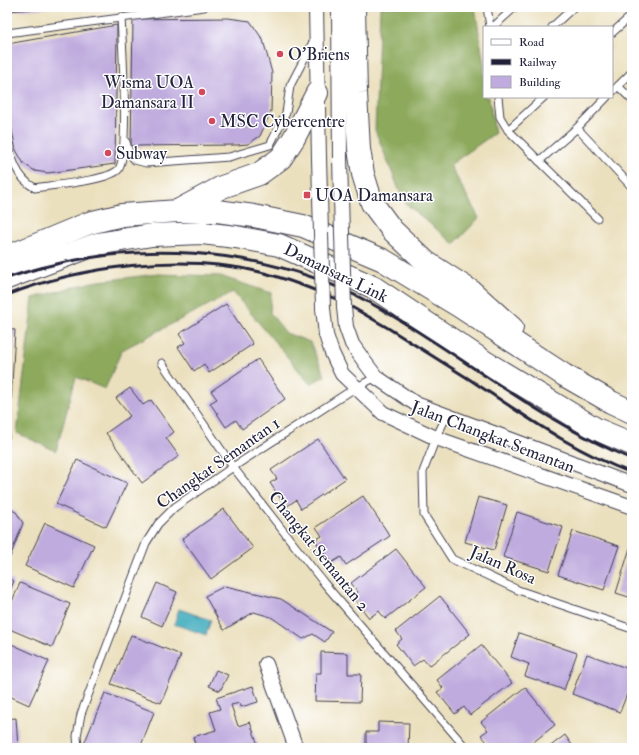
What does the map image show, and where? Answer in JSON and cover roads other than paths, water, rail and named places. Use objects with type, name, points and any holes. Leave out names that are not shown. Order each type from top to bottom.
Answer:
[{"type":"highway","points":[[354,7],[359,149],[363,174],[372,203],[392,230],[426,262],[471,291],[564,376]]},
{"type":"highway","points":[[178,211],[222,187],[259,174],[281,158],[294,138],[317,93]]},
{"type":"highway","name":"Damansara Link","points":[[7,257],[89,223],[122,215],[178,211],[216,211],[254,216],[303,226],[383,260],[459,306],[564,376],[632,412]]},
{"type":"highway","points":[[7,242],[29,235],[68,231]]},
{"type":"highway","name":"Damansara Link","points":[[7,278],[97,244],[152,235],[202,233],[236,237],[279,245],[373,287],[492,366],[596,429],[632,444]]},
{"type":"street","name":"Jalan Changkat Semantan","points":[[316,7],[323,308],[326,335],[332,353],[342,374],[383,413],[436,438],[632,507]]},
{"type":"street","name":"Jalan Changkat Semantan","points":[[339,7],[340,159],[344,307],[346,327],[352,344],[376,377],[416,404],[524,446],[632,485]]},
{"type":"street","points":[[266,664],[296,748]]},
{"type":"lane","points":[[7,33],[204,7]]},
{"type":"lane","points":[[487,7],[490,26]]},
{"type":"lane","points":[[494,26],[515,7]]},
{"type":"lane","points":[[553,26],[574,7]]},
{"type":"lane","points":[[613,32],[632,15]]},
{"type":"lane","points":[[7,138],[10,156],[20,176],[25,183],[35,188],[103,178],[118,170],[121,165],[125,138],[121,17]]},
{"type":"lane","points":[[125,138],[129,153],[135,160],[146,163],[228,156],[270,145],[286,113],[290,86],[316,36]]},
{"type":"lane","points":[[613,91],[632,72]]},
{"type":"lane","points":[[618,86],[632,100]]},
{"type":"lane","points":[[498,98],[500,118],[508,130],[597,218]]},
{"type":"lane","points":[[508,130],[543,98]]},
{"type":"lane","points":[[539,161],[577,128],[607,98]]},
{"type":"lane","points":[[577,128],[632,187]]},
{"type":"lane","name":"Changkat Semantan 2","points":[[162,363],[233,467],[324,583],[466,748]]},
{"type":"lane","name":"Changkat Semantan 1","points":[[78,748],[77,736],[81,714],[146,543],[158,524],[175,507],[233,467],[355,388],[376,377]]},
{"type":"lane","points":[[436,438],[447,415]]},
{"type":"lane","name":"Jalan Rosa","points":[[436,438],[423,472],[424,515],[452,559],[518,590],[632,629]]},
{"type":"water","points":[[179,609],[211,620],[206,635],[174,624]]},
{"type":"railway","points":[[7,278],[52,265],[99,256],[146,252],[194,253],[240,259],[287,269],[331,285],[374,305],[438,344],[565,426],[632,459]]},
{"type":"railway","points":[[7,295],[67,276],[99,270],[165,263],[229,266],[269,274],[307,287],[348,305],[388,328],[568,443],[632,473]]},
{"type":"place","name":"O'Briens","points":[[280,54]]},
{"type":"place","name":"Wisma UOA Damansara II","points":[[202,92]]},
{"type":"place","name":"MSC Cybercentre","points":[[212,121]]},
{"type":"place","name":"Subway","points":[[108,153]]},
{"type":"place","name":"UOA Damansara","points":[[307,195]]}]
